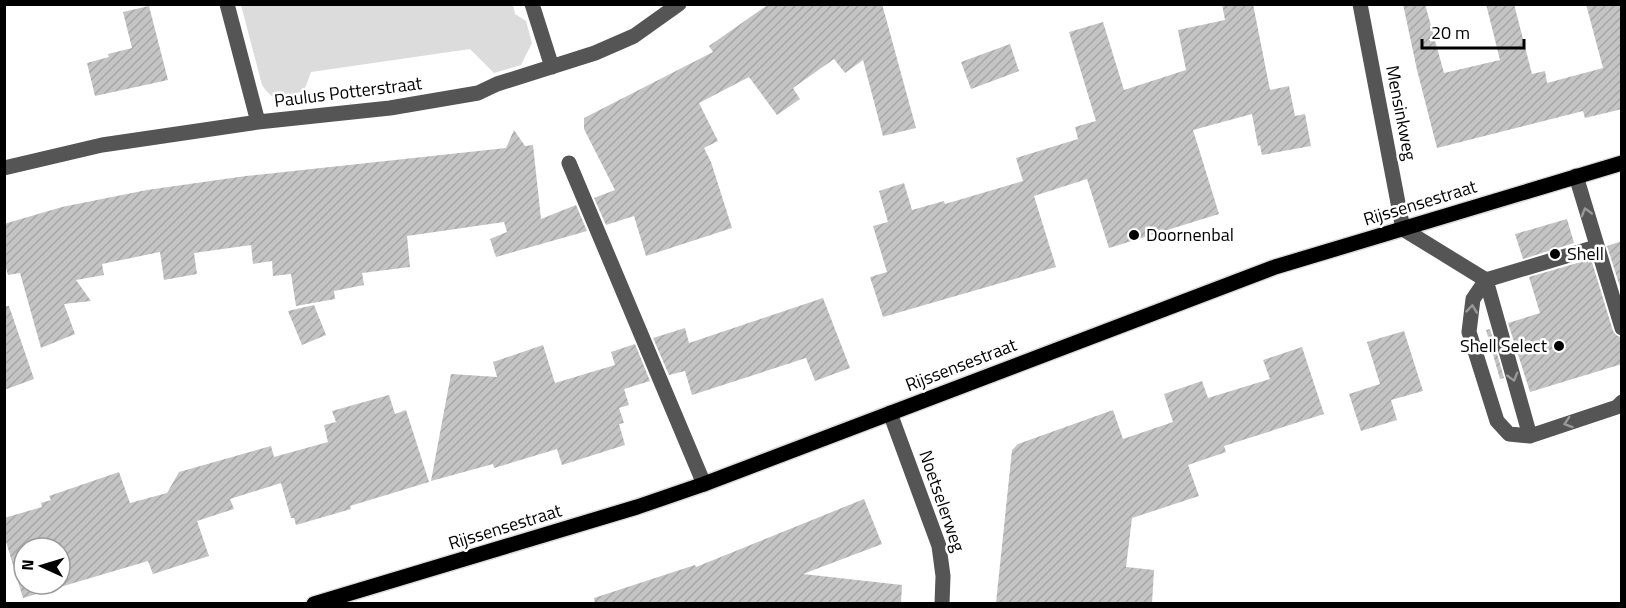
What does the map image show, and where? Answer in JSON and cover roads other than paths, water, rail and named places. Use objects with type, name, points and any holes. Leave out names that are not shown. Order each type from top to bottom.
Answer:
[{"type":"main road","name":"Rijssensestraat","points":[[314,603],[637,507],[704,484],[1275,267],[1622,163]]},
{"type":"street","points":[[227,4],[258,122]]},
{"type":"street","points":[[532,4],[552,67]]},
{"type":"street","name":"Paulus Potterstraat","points":[[4,168],[102,145],[258,122],[442,100],[478,93],[497,84],[595,53],[634,36],[679,4]]},
{"type":"street","name":"Mensinkweg","points":[[1360,4],[1403,229]]},
{"type":"street","points":[[569,163],[704,484]]},
{"type":"street","points":[[1576,176],[1622,328]]},
{"type":"street","points":[[1403,229],[1486,280],[1530,436]]},
{"type":"street","points":[[1596,248],[1486,280],[1473,299],[1469,332],[1497,421],[1509,434],[1530,436],[1617,407],[1622,402]]},
{"type":"street","name":"Noetselerweg","points":[[890,413],[939,546],[944,576],[942,603]]},
{"type":"place","name":"Doornenbal","points":[[1134,235]]},
{"type":"place","name":"Shell","points":[[1555,254]]},
{"type":"place","name":"Shell Select","points":[[1559,346]]}]
